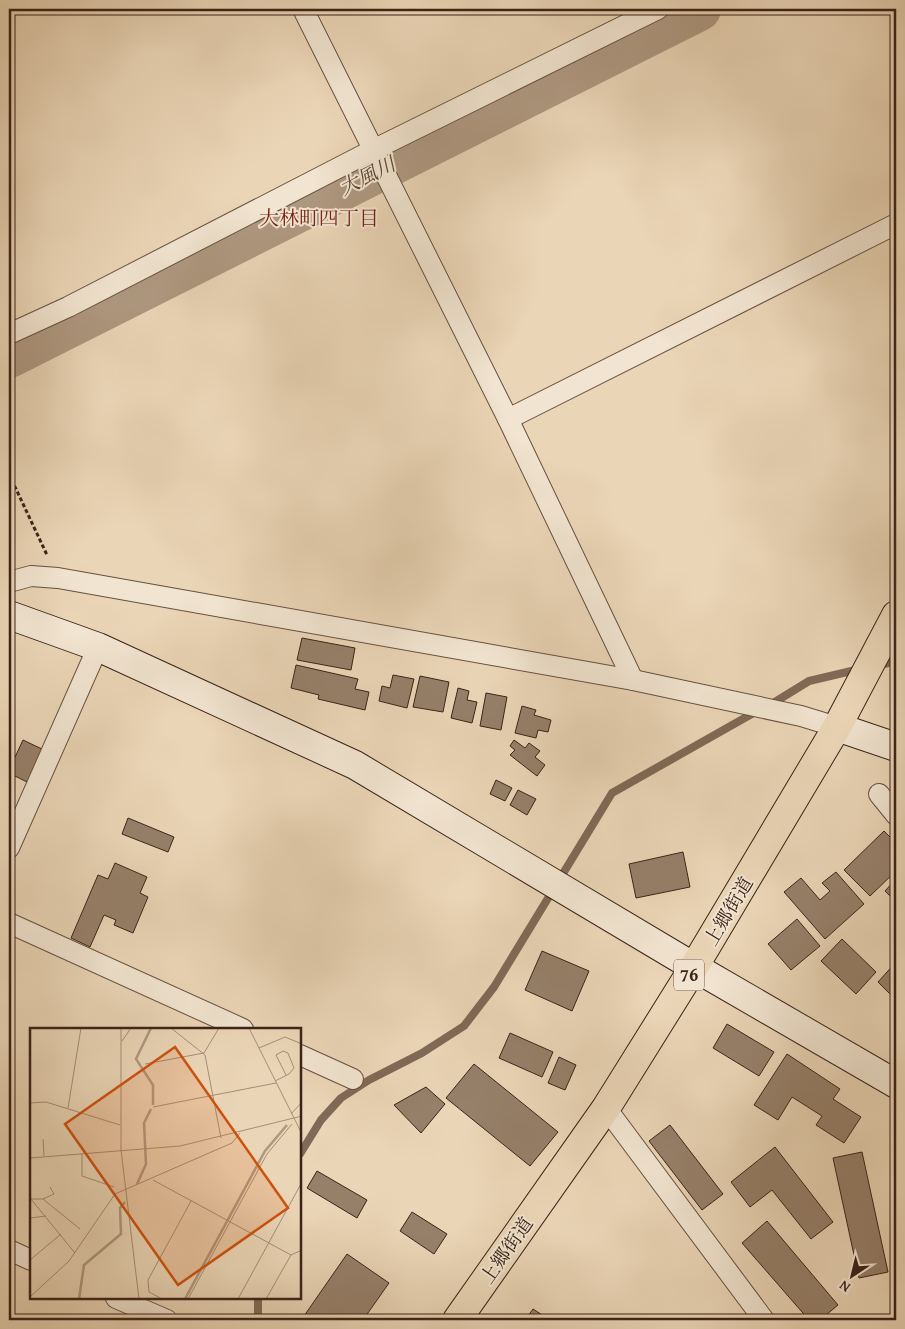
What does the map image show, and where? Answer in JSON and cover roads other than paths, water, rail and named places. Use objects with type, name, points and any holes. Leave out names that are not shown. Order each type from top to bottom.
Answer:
[{"type":"main road","name":"上郷街道","points":[[457,1320],[606,1108],[694,967],[837,727],[896,615]]},
{"type":"street","points":[[303,9],[508,419],[633,680]]},
{"type":"street","points":[[9,334],[68,307],[373,150],[658,9]]},
{"type":"street","points":[[508,419],[896,224]]},
{"type":"street","points":[[9,582],[31,576],[58,578],[633,680],[801,716],[896,747]]},
{"type":"street","points":[[9,615],[98,647],[355,765],[694,967],[896,1084]]},
{"type":"street","points":[[9,848],[98,647]]},
{"type":"street","points":[[879,794],[896,815]]},
{"type":"street","points":[[9,923],[241,1028]]},
{"type":"street","points":[[301,1055],[353,1079]]},
{"type":"street","points":[[606,1108],[764,1320]]},
{"type":"street","points":[[9,1250],[30,1260]]},
{"type":"street","points":[[118,1299],[167,1320]]},
{"type":"waterway","name":"大風川","points":[[9,356],[699,9]]},
{"type":"waterway","points":[[876,666],[896,661]]},
{"type":"waterway","points":[[770,705],[809,681],[860,669]]},
{"type":"waterway","points":[[301,1152],[321,1120],[341,1098],[369,1080],[422,1053],[464,1026],[494,987],[612,793],[757,711]]},
{"type":"waterway","points":[[258,1299],[258,1320]]},
{"type":"district","name":"大林町四丁目","points":[[319,218]]}]
